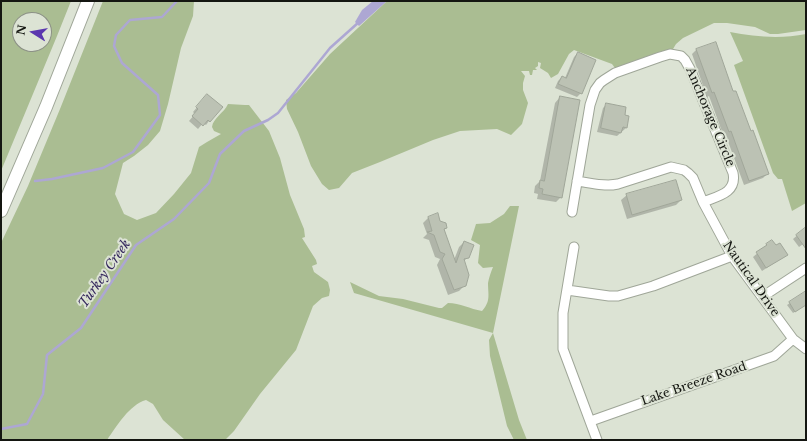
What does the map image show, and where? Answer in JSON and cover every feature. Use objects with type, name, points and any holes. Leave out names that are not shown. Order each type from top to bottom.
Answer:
[{"type":"main road","points":[[1,211],[46,107],[88,1]]},
{"type":"street","name":"Anchorage Circle","points":[[572,212],[590,105],[600,83],[615,73],[666,55],[681,56],[685,60],[734,177],[732,186],[725,193],[704,202]]},
{"type":"street","points":[[577,181],[605,186],[612,185],[670,167],[684,170],[693,178],[704,202]]},
{"type":"street","name":"Nautical Drive","points":[[704,202],[732,256],[793,339],[806,349]]},
{"type":"street","points":[[574,248],[563,313],[563,348],[597,440]]},
{"type":"street","points":[[567,290],[618,296],[653,286],[732,256]]},
{"type":"street","points":[[762,297],[806,268]]},
{"type":"street","name":"Lake Breeze Road","points":[[590,421],[774,356],[793,339]]},
{"type":"green space","points":[[1,1],[71,1],[52,48],[52,12],[12,12],[12,52],[50,52],[1,171]]},
{"type":"green space","points":[[103,1],[194,1],[193,16],[181,48],[160,131],[148,145],[123,163],[115,194],[124,214],[137,220],[156,213],[191,173],[199,147],[221,134],[214,131],[212,127],[214,121],[228,104],[249,105],[269,131],[280,158],[290,195],[304,229],[305,237],[302,238],[316,260],[317,264],[312,266],[314,272],[328,282],[330,290],[329,296],[322,298],[313,306],[296,350],[260,394],[234,431],[225,440],[185,440],[163,420],[153,404],[146,400],[134,406],[129,411],[107,440],[1,440],[1,243],[28,186]]},
{"type":"green space","points":[[387,1],[806,1],[806,30],[770,34],[755,27],[727,23],[714,23],[683,38],[673,49],[659,52],[615,68],[612,64],[574,50],[569,54],[558,74],[551,78],[548,73],[540,68],[541,63],[538,62],[538,66],[535,68],[537,70],[533,70],[532,75],[530,75],[529,71],[521,71],[525,76],[523,90],[528,103],[522,124],[511,135],[497,129],[460,131],[433,140],[352,173],[339,188],[329,190],[322,184],[311,166],[298,132],[287,109],[286,100],[296,93],[330,54]]},
{"type":"green space","points":[[730,32],[768,37],[797,36],[806,34],[806,203],[792,211],[782,179],[778,179],[773,173],[734,65],[743,61]]},
{"type":"green space","points":[[510,206],[519,206],[493,333],[354,293],[350,282],[379,296],[403,299],[439,308],[442,308],[448,303],[452,303],[482,311],[488,301],[488,283],[493,267],[483,268],[478,263],[480,245],[471,240],[476,224],[490,223],[504,214]]},
{"type":"green space","points":[[493,333],[519,420],[527,440],[514,440],[507,426],[490,356],[489,340]]},
{"type":"shaded area","points":[[373,1],[387,1],[359,26],[355,22],[362,10]]},
{"type":"building","points":[[716,42],[733,91],[736,91],[751,131],[753,130],[769,174],[749,181],[731,131],[729,132],[714,92],[712,93],[696,49]]},
{"type":"building","points":[[578,52],[596,60],[582,94],[558,84],[562,76],[566,78]]},
{"type":"building","points":[[207,94],[223,107],[210,122],[208,120],[203,126],[192,116],[198,109],[196,107]]},
{"type":"building","points":[[560,96],[580,100],[562,198],[542,194],[543,189],[539,188],[540,180],[544,181]]},
{"type":"building","points":[[606,103],[626,107],[625,115],[629,116],[627,128],[623,127],[621,133],[601,128]]},
{"type":"building","points":[[676,180],[682,200],[632,215],[626,194]]},
{"type":"building","points":[[438,213],[440,221],[446,223],[447,228],[444,229],[456,263],[464,241],[474,245],[469,258],[464,259],[469,275],[466,286],[454,290],[442,259],[445,254],[440,252],[434,235],[427,232],[432,231],[428,217]]},
{"type":"building","points":[[806,227],[806,249],[796,235]]},
{"type":"building","points":[[772,240],[776,245],[780,243],[788,255],[766,268],[756,252]]},
{"type":"building","points":[[806,291],[806,305],[795,312],[789,302]]},
{"type":"waterway","points":[[35,181],[52,179],[103,168],[133,152],[160,115],[158,95],[122,63],[114,46],[116,35],[130,20],[162,17],[177,1]]},
{"type":"waterway","name":"Turkey Creek","points":[[1,429],[27,424],[43,394],[47,355],[81,328],[136,245],[174,219],[209,183],[220,154],[244,131],[268,120],[278,113],[330,48],[359,22]]}]
